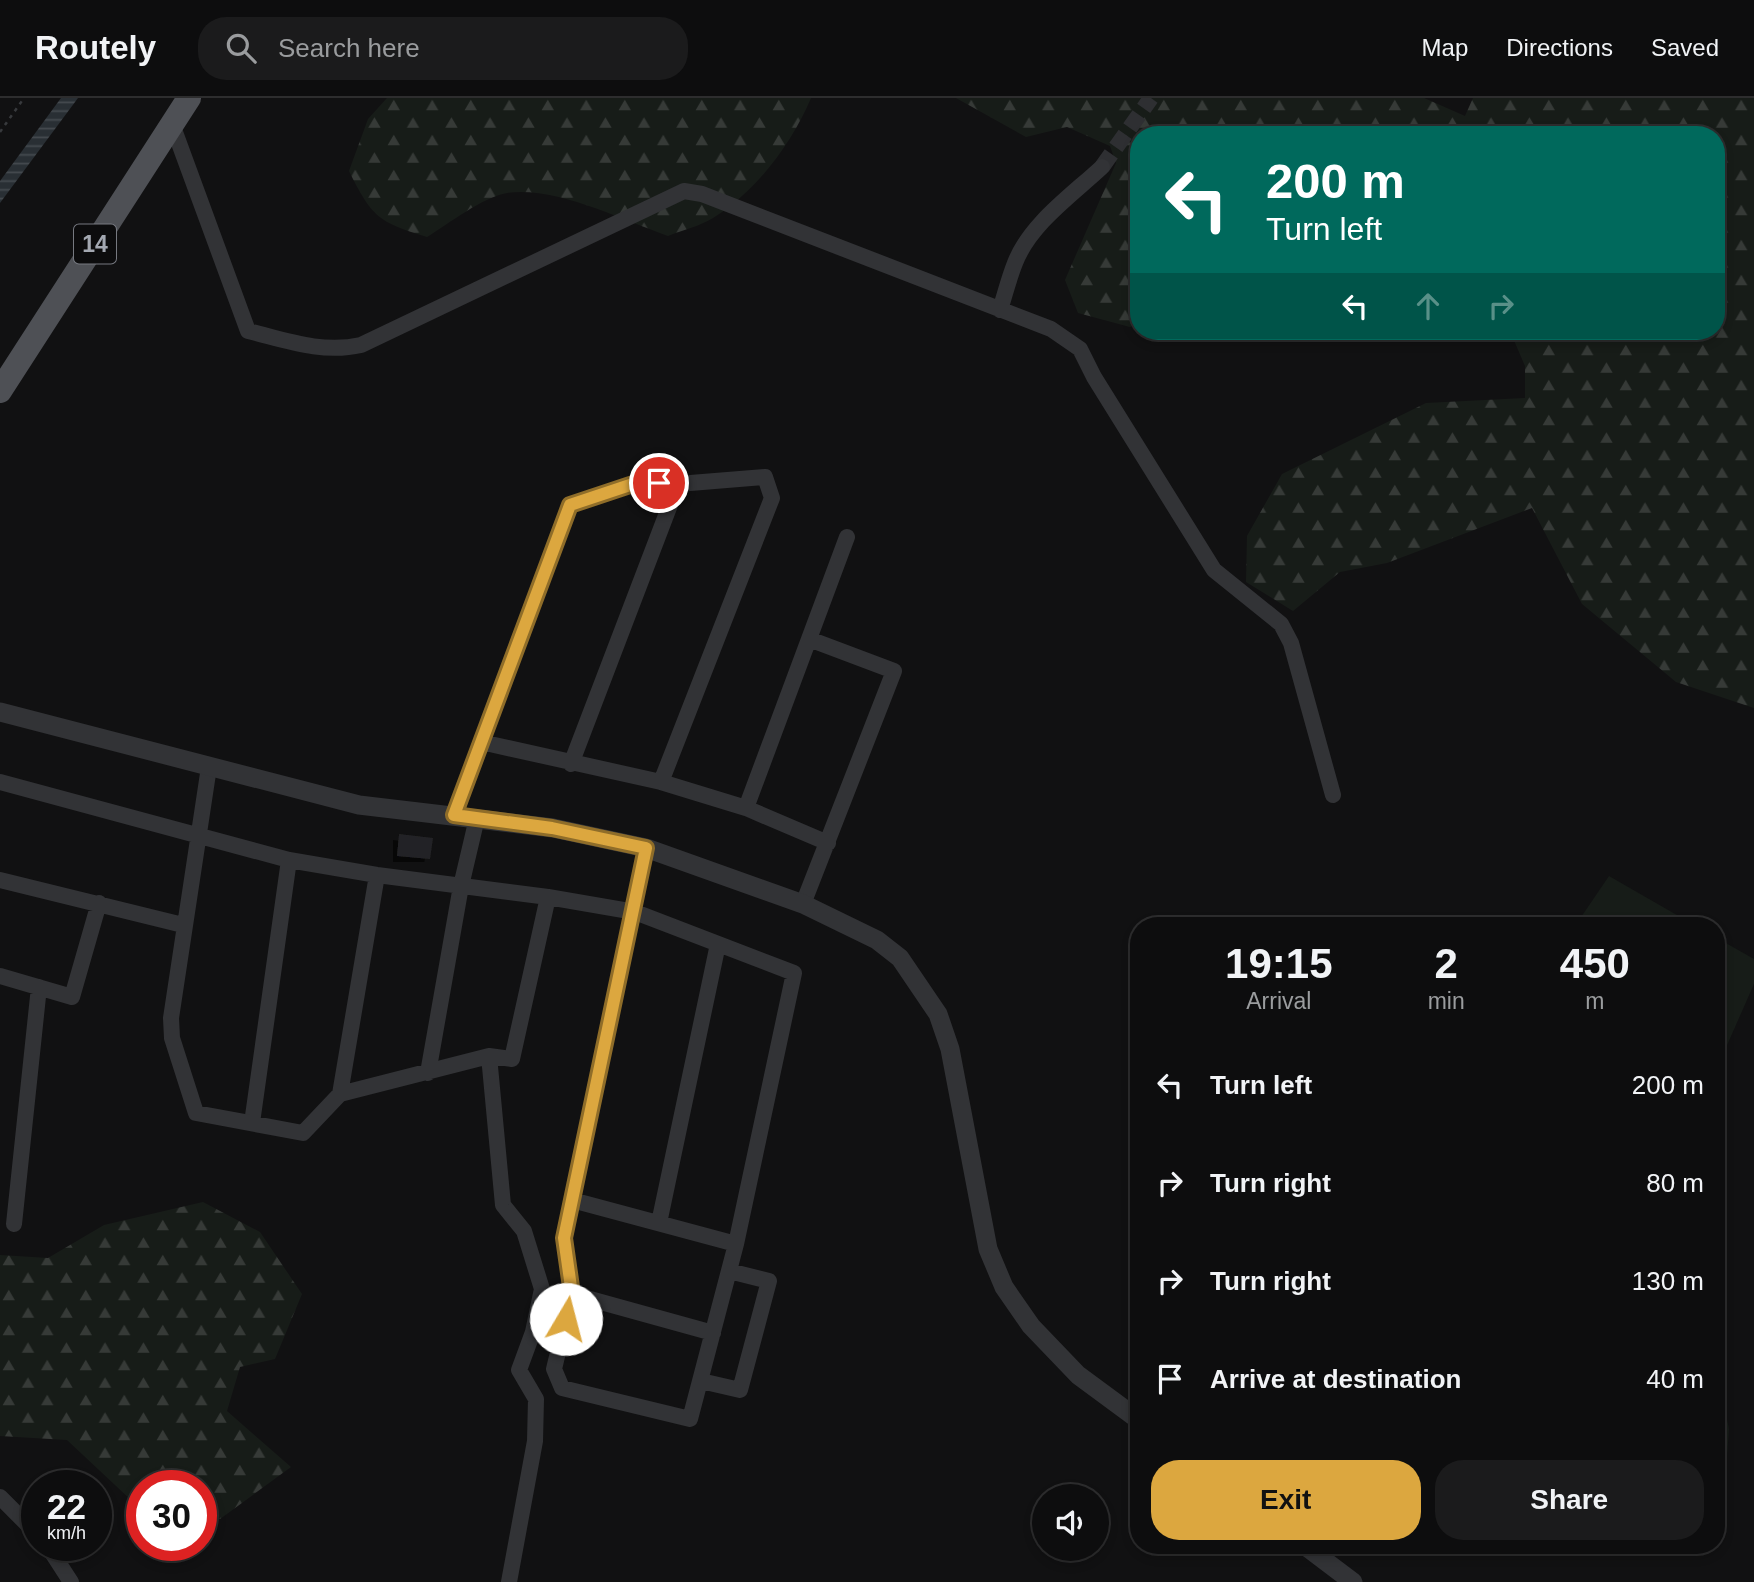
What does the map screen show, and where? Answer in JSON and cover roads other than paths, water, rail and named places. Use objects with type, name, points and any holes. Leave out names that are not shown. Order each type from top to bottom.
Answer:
[{"type":"main road","name":"14","points":[[0,391],[189,98]]},
{"type":"street","points":[[172,124],[248,331],[318,348],[343,349],[360,345],[684,191],[702,194],[1051,329],[1080,349],[1094,377],[1214,570],[1281,624],[1291,643],[1333,795]]},
{"type":"street","points":[[1000,310],[1015,262],[1025,243],[1046,219],[1102,167]]},
{"type":"street","points":[[454,815],[570,505],[639,482],[678,484],[765,477],[772,498],[661,782]]},
{"type":"street","points":[[571,764],[678,484]]},
{"type":"street","points":[[746,808],[848,537]]},
{"type":"street","points":[[803,904],[894,671],[809,639]]},
{"type":"street","points":[[0,712],[359,805],[552,828],[646,848],[803,904],[877,940],[900,958],[918,981],[937,1014],[950,1049],[988,1249],[1004,1287],[1031,1326],[1079,1374],[1130,1413]]},
{"type":"street","points":[[481,742],[661,782],[746,808],[828,843]]},
{"type":"street","points":[[209,767],[183,925],[172,1018],[172,1038],[196,1113],[303,1133],[340,1094],[489,1056],[512,1059],[548,897]]},
{"type":"street","points":[[0,782],[198,838],[289,860],[635,912],[794,973],[736,1244],[690,1419],[562,1388],[554,1369],[572,1294],[564,1238],[635,912],[646,848]]},
{"type":"street","points":[[428,1073],[461,886],[477,818]]},
{"type":"street","points":[[252,1123],[289,860]]},
{"type":"street","points":[[340,1094],[377,875]]},
{"type":"street","points":[[0,880],[183,925]]},
{"type":"street","points":[[0,976],[72,997],[99,903]]},
{"type":"street","points":[[659,1223],[718,944]]},
{"type":"street","points":[[14,1224],[39,988]]},
{"type":"street","points":[[489,1056],[503,1205],[524,1231],[542,1289],[533,1332],[519,1370],[536,1399],[535,1441],[509,1582]]},
{"type":"street","points":[[572,1200],[736,1244]]},
{"type":"street","points":[[701,1381],[740,1390],[769,1281],[729,1271]]},
{"type":"street","points":[[572,1294],[713,1333]]},
{"type":"street","points":[[0,1497],[21,1518]]},
{"type":"street","points":[[1316,1554],[1353,1582]]},
{"type":"street","points":[[57,1561],[71,1582]]},
{"type":"tunnel","points":[[1131,126],[1151,98]]},
{"type":"tunnel","points":[[1102,167],[1130,128]]}]
